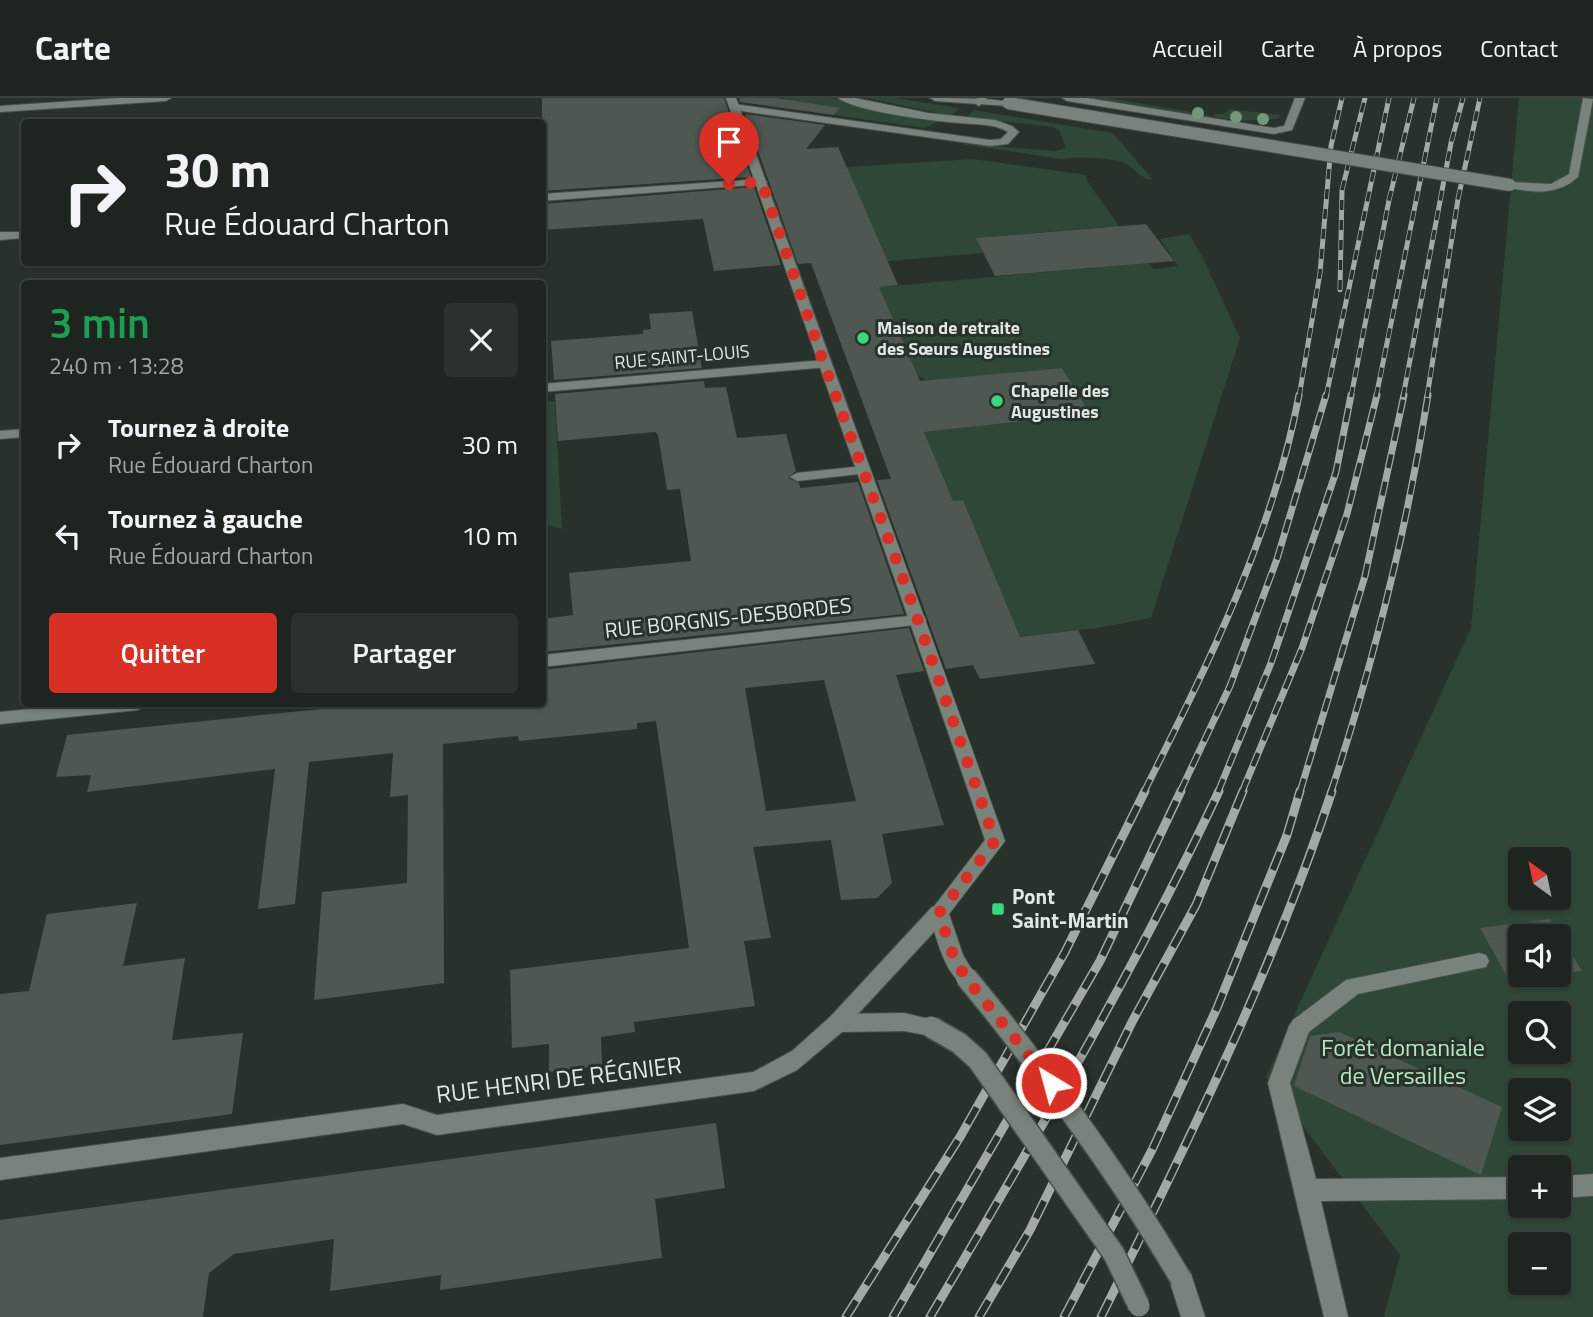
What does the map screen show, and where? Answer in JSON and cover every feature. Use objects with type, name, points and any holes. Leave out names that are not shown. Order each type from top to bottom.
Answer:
[{"type":"street","points":[[0,109],[166,98]]},
{"type":"street","points":[[843,98],[956,120],[984,122],[1010,128],[1014,132],[1004,142],[990,143],[732,103],[918,621]]},
{"type":"street","points":[[935,98],[1009,103],[1547,190],[1559,187],[1574,175],[1588,98]]},
{"type":"street","points":[[1067,98],[1274,131],[1288,128],[1300,98]]},
{"type":"street","points":[[546,198],[761,182]]},
{"type":"street","points":[[0,236],[21,235]]},
{"type":"street","name":"RUE SAINT-LOUIS","points":[[546,388],[824,364]]},
{"type":"street","points":[[0,435],[21,433]]},
{"type":"street","points":[[797,477],[863,470]]},
{"type":"street","name":"RUE BORGNIS-DESBORDES","points":[[546,660],[918,621]]},
{"type":"street","name":"RUE HENRI DE RÉGNIER","points":[[0,1169],[403,1114],[437,1125],[754,1081],[785,1069],[836,1023],[939,913],[995,841],[918,621]]},
{"type":"street","points":[[0,718],[108,707]]},
{"type":"street","points":[[939,913],[954,958],[966,978],[1007,1027],[1108,1162],[1181,1279],[1192,1317]]},
{"type":"street","points":[[1336,1317],[1279,1083],[1300,1026],[1353,986],[1479,961]]},
{"type":"street","points":[[836,1023],[904,1022],[931,1027],[959,1043],[978,1060],[1114,1254],[1140,1312]]},
{"type":"street","points":[[1571,1186],[1593,1185]]},
{"type":"street","points":[[1307,1190],[1508,1188]]},
{"type":"green space","points":[[785,98],[831,98],[943,120],[925,128],[834,115],[839,108],[779,105]]},
{"type":"green space","points":[[868,98],[895,98],[959,108],[951,116]]},
{"type":"green space","points":[[1090,98],[1109,98],[1214,116],[1224,114],[1229,109],[1281,115],[1278,119],[1240,121]]},
{"type":"green space","name":"Forêt domaniale de Versailles","points":[[1519,98],[1593,98],[1593,1317],[1384,1317],[1400,1255],[1266,1077],[1471,628]]},
{"type":"green space","points":[[974,110],[1113,133],[1153,180],[1145,178],[1124,163],[1111,160],[1061,159],[954,143],[1055,151],[1066,148],[1059,130],[1053,127],[967,117]]},
{"type":"green space","points":[[973,159],[1087,175],[1086,179],[1130,242],[1104,227],[977,238],[983,253],[868,263],[846,167]]},
{"type":"green space","points":[[1189,234],[1240,338],[1151,618],[1097,628],[976,642],[1009,612],[963,500],[926,504],[941,473],[924,432],[1088,414],[1061,368],[929,381],[917,376],[879,287],[1149,263],[1154,269],[1178,266],[1160,239]]},
{"type":"green space","points":[[555,401],[562,529],[546,524],[546,402]]},
{"type":"building","points":[[542,98],[724,98],[751,177],[546,191],[546,119],[542,119]]},
{"type":"building","points":[[739,98],[776,98],[840,108],[834,115],[740,102]]},
{"type":"building","points":[[745,114],[825,125],[806,149],[838,147],[898,285],[879,287],[920,381],[1062,368],[1090,414],[924,432],[953,501],[963,500],[1020,637],[1078,630],[1095,664],[980,679],[973,665],[946,669],[877,480],[891,479],[811,263],[798,264]]},
{"type":"building","points":[[754,187],[781,265],[714,271],[703,219],[546,230],[546,204]]},
{"type":"building","points":[[1146,224],[1174,261],[995,276],[976,238]]},
{"type":"building","points":[[692,311],[702,368],[554,380],[551,341],[643,334],[643,330],[651,329],[649,314]]},
{"type":"building","points":[[704,381],[705,388],[726,387],[737,438],[786,434],[796,471],[788,478],[799,483],[800,488],[858,482],[904,614],[546,652],[546,618],[573,615],[569,573],[691,561],[680,489],[667,490],[658,435],[655,432],[558,441],[555,394]]},
{"type":"building","points":[[909,628],[924,671],[896,675],[944,825],[882,834],[892,883],[877,898],[841,900],[831,840],[753,847],[771,938],[744,941],[755,1006],[634,1022],[635,1032],[601,1037],[602,1066],[549,1072],[549,1044],[512,1048],[510,970],[689,948],[656,721],[637,723],[637,729],[519,741],[518,736],[443,744],[444,983],[314,1000],[322,892],[407,883],[408,795],[390,797],[393,753],[309,762],[295,904],[258,909],[275,769],[87,792],[91,775],[56,777],[67,735],[341,707],[546,707],[546,670]],"holes":[[[824,680],[856,801],[766,811],[745,688]]]},
{"type":"building","points":[[137,903],[123,966],[185,958],[172,1040],[243,1033],[232,1114],[0,1145],[0,994],[29,991],[47,914]]},
{"type":"building","points":[[1550,919],[1553,924],[1511,924]]},
{"type":"building","points":[[1508,924],[1508,978],[1480,928]]},
{"type":"building","points":[[1571,953],[1582,971],[1571,972]]},
{"type":"building","points":[[1339,1032],[1502,1107],[1481,1175],[1294,1086],[1310,1036]]},
{"type":"building","points":[[716,1123],[725,1188],[655,1199],[662,1258],[440,1290],[441,1275],[330,1291],[334,1239],[234,1254],[209,1273],[203,1317],[0,1317],[0,1220]]},
{"type":"railway","points":[[1299,397],[1320,273],[1331,146],[1342,98]]},
{"type":"railway","points":[[1340,290],[1342,190],[1365,98]]},
{"type":"railway","points":[[1326,397],[1389,98]]},
{"type":"railway","points":[[1351,397],[1389,200],[1414,98]]},
{"type":"railway","points":[[1376,397],[1437,98]]},
{"type":"railway","points":[[1403,397],[1451,143],[1463,98]]},
{"type":"railway","points":[[1427,397],[1458,199],[1480,98]]},
{"type":"railway","points":[[1144,792],[1214,648],[1255,549],[1273,498],[1299,395]]},
{"type":"railway","points":[[1180,792],[1230,686],[1277,559],[1326,395]]},
{"type":"railway","points":[[1218,792],[1271,663],[1336,472],[1351,395]]},
{"type":"railway","points":[[1242,792],[1302,648],[1347,514],[1377,395]]},
{"type":"railway","points":[[1300,792],[1365,576],[1404,395]]},
{"type":"railway","points":[[1331,792],[1361,695],[1387,596],[1410,496],[1428,395]]},
{"type":"railway","points":[[846,1317],[960,1137],[1065,952],[1145,791]]},
{"type":"railway","points":[[893,1317],[1100,961],[1181,791]]},
{"type":"railway","points":[[930,1317],[1117,991],[1219,791]]},
{"type":"railway","points":[[979,1317],[1030,1230],[1132,1022],[1196,905],[1243,791]]},
{"type":"railway","points":[[1064,1317],[1152,1150],[1217,1008],[1287,835],[1300,791]]},
{"type":"railway","points":[[1101,1317],[1196,1123],[1255,992],[1283,926],[1332,791]]},
{"type":"place","name":"Maison de retraite des Sœurs Augustines","points":[[863,338]]},
{"type":"place","name":"Chapelle des Augustines","points":[[997,401]]},
{"type":"place","name":"Pont Saint-Martin","points":[[998,909]]},
{"type":"route","points":[[729,184],[761,182],[766,194],[995,841],[939,913],[954,958],[966,978],[1051,1083]]}]
